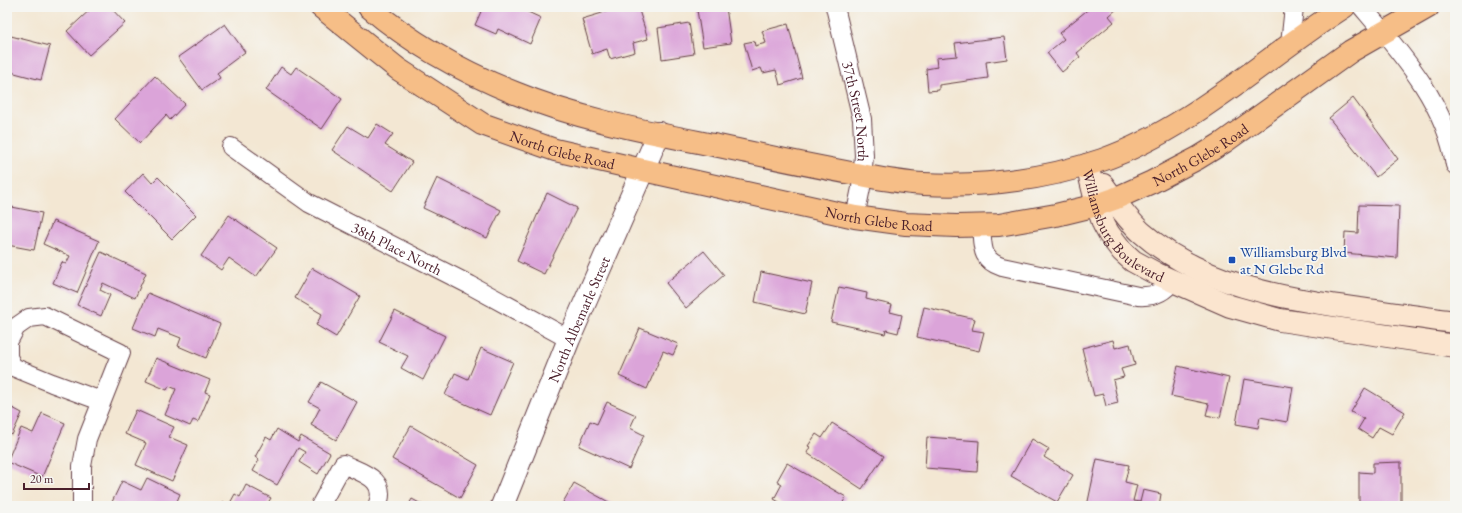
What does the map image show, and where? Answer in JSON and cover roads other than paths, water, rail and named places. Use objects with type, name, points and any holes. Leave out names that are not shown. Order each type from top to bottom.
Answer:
[{"type":"main road","name":"North Glebe Road","points":[[322,7],[398,69],[482,124],[555,150],[855,217],[926,225],[981,226],[1018,222],[1056,215],[1105,202],[1175,170],[1224,142],[1332,64],[1383,32],[1428,7]]},
{"type":"main road","points":[[369,7],[411,39],[446,60],[480,78],[516,94],[582,115],[659,133],[862,176],[923,184],[972,184],[1061,172],[1087,165],[1133,148],[1175,124],[1218,96],[1344,7]]},
{"type":"main road","name":"Williamsburg Boulevard","points":[[1087,165],[1105,202],[1106,229],[1122,251],[1132,261],[1143,268],[1230,306],[1280,320],[1455,346]]},
{"type":"main road","name":"Williamsburg Boulevard","points":[[1105,202],[1133,223],[1151,240],[1179,259],[1211,275],[1228,281],[1266,293],[1311,302],[1455,322]]},
{"type":"street","name":"37th Street North","points":[[835,7],[862,119],[864,143],[862,176],[855,217]]},
{"type":"street","points":[[1290,44],[1294,7]]},
{"type":"street","points":[[1362,7],[1400,53],[1434,104],[1447,132],[1455,165]]},
{"type":"street","name":"North Albemarle Street","points":[[502,506],[569,339],[659,133]]},
{"type":"street","name":"38th Place North","points":[[231,147],[308,203],[470,285],[569,339]]},
{"type":"street","points":[[981,226],[984,254],[990,262],[1002,267],[1138,296],[1149,297],[1168,288],[1172,281]]},
{"type":"street","points":[[82,506],[82,466],[87,439],[121,353],[45,316],[29,318],[16,327],[8,342],[8,357],[14,367],[101,401]]},
{"type":"street","points":[[320,506],[343,464],[373,479],[380,487],[380,499],[377,506]]},
{"type":"place","name":"Williamsburg Blvd at N Glebe Rd","points":[[1232,260]]}]
